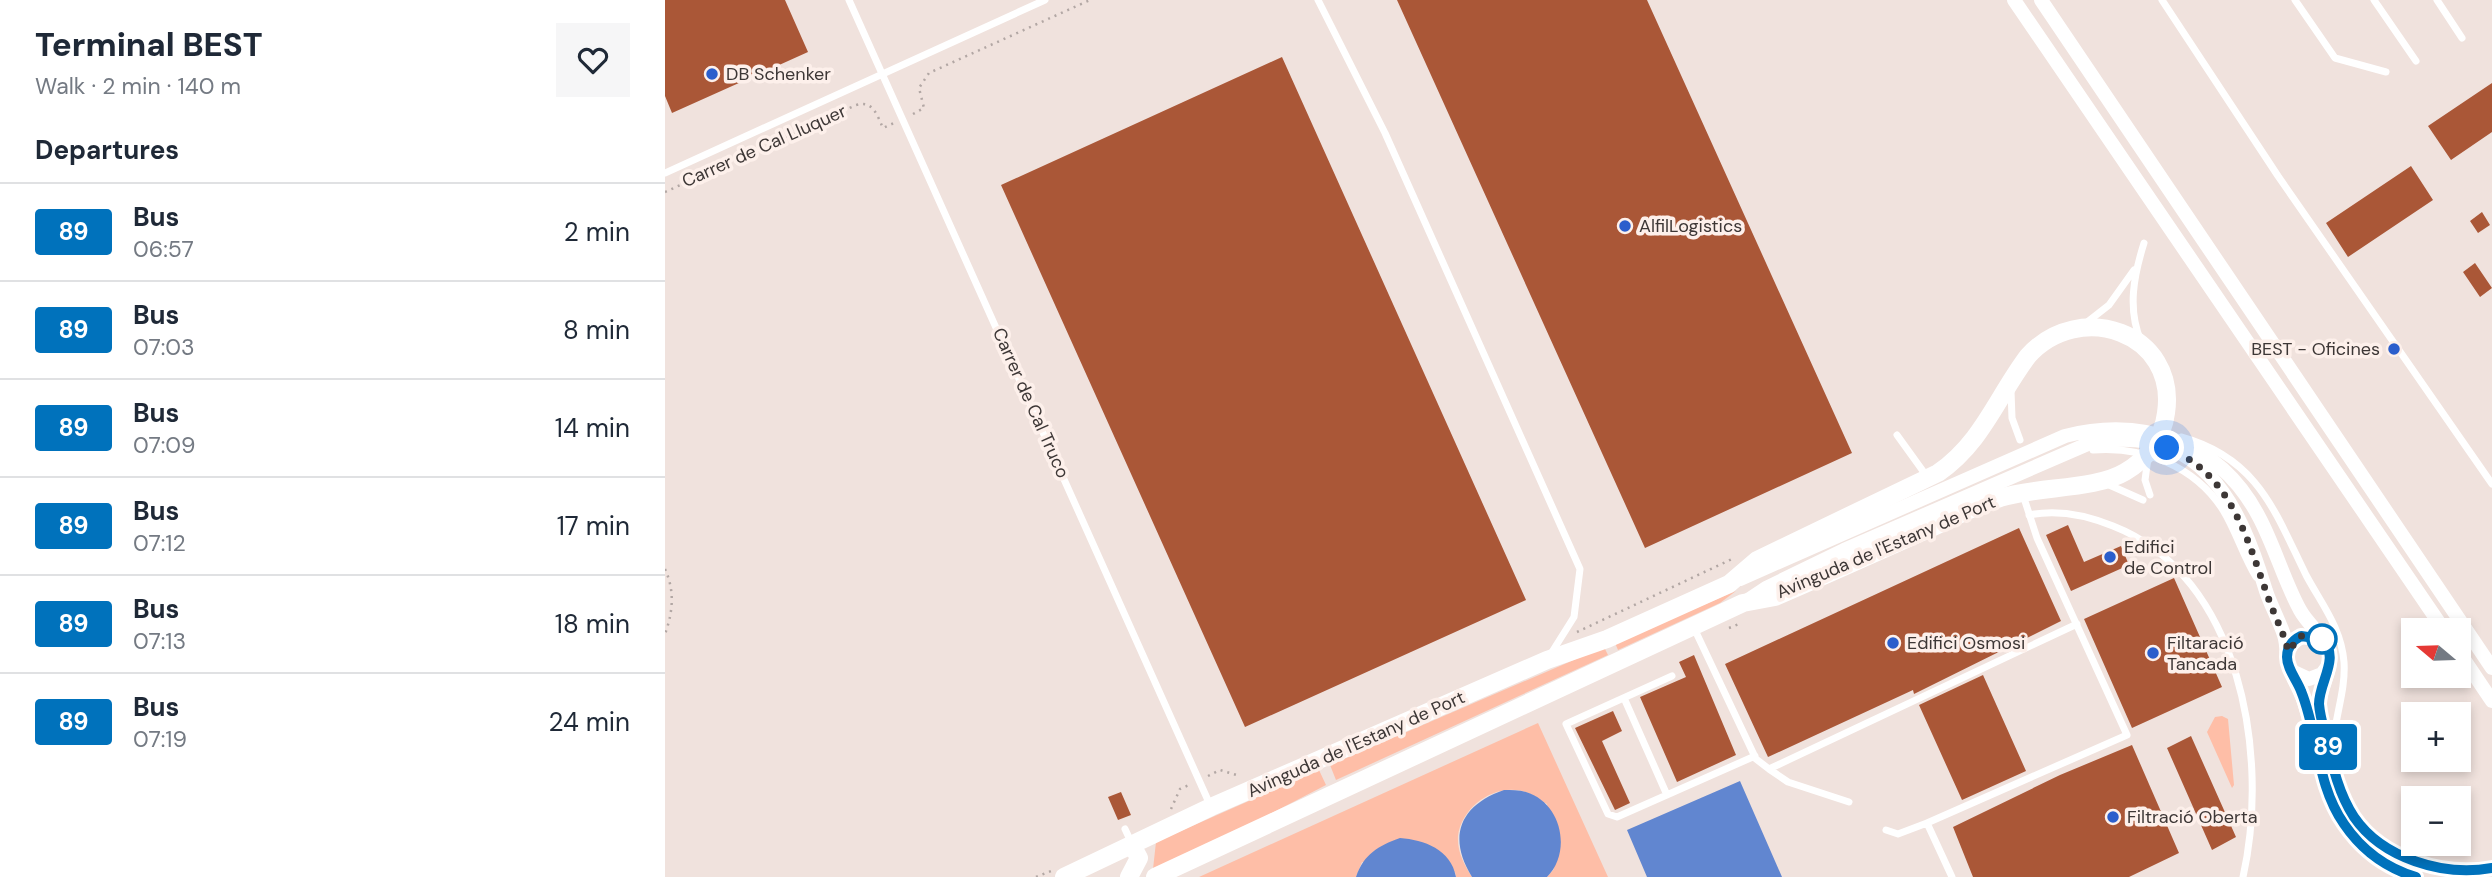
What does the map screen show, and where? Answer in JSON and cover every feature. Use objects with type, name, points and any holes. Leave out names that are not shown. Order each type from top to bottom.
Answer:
[{"type":"street","points":[[2014,0],[2436,618]]},
{"type":"street","points":[[2041,0],[2492,668]]},
{"type":"street","name":"Avinguda de l'Estany de Port","points":[[1065,877],[1129,837],[1211,807],[1547,660],[1607,639],[1729,584],[1757,560],[1928,478],[1951,464],[1970,447],[1988,422],[2017,370],[2037,345],[2048,337],[2080,326],[2115,330],[2145,348],[2162,376],[2167,402],[2163,427],[2150,450],[2126,471],[2093,482],[2022,492],[1992,500],[1775,597],[1743,603],[1154,877]]},
{"type":"street","points":[[1743,603],[1789,577],[2080,432],[2110,428],[2155,432],[2240,478],[2259,515],[2300,611],[2327,644],[2330,664],[2319,705],[2334,772],[2347,806],[2360,825],[2394,854],[2444,870],[2492,868]]},
{"type":"street","points":[[1729,584],[1998,473],[2103,440],[2155,444],[2196,463],[2225,503],[2257,560],[2288,651],[2291,671],[2306,706],[2323,782],[2339,816],[2367,851],[2386,864],[2416,877]]},
{"type":"street","points":[[2288,651],[2301,636],[2315,636],[2327,644]]},
{"type":"street","points":[[2291,671],[2302,678],[2316,678],[2330,664]]},
{"type":"street","points":[[2471,670],[2492,701]]},
{"type":"street","points":[[1129,837],[1139,858],[1129,877]]},
{"type":"lane","name":"Carrer de Cal Truco","points":[[849,0],[1211,807]]},
{"type":"lane","name":"Carrer de Cal Lluquer","points":[[665,173],[1045,0]]},
{"type":"lane","points":[[1318,0],[1385,133],[1580,569],[1574,617],[1547,660]]},
{"type":"lane","points":[[2162,0],[2278,176],[2492,484]]},
{"type":"lane","points":[[2295,0],[2335,58],[2386,72]]},
{"type":"lane","points":[[2374,0],[2416,61]]},
{"type":"lane","points":[[2437,0],[2462,38]]},
{"type":"lane","points":[[2144,243],[2136,267],[2132,306],[2137,330],[2145,348]]},
{"type":"lane","points":[[2080,326],[2109,305],[2136,267]]},
{"type":"lane","points":[[2017,370],[2011,406],[2020,440]]},
{"type":"lane","points":[[1897,435],[1928,478]]},
{"type":"lane","points":[[2093,482],[2113,485],[2147,497],[2145,472],[2150,450]]},
{"type":"lane","points":[[2240,478],[2279,515],[2339,636],[2344,677],[2333,744],[2334,772]]},
{"type":"lane","points":[[1886,830],[1898,834],[1927,823],[2127,735],[2029,515],[2022,492]]},
{"type":"lane","points":[[2029,515],[2055,512],[2078,515],[2127,531],[2179,568],[2215,618],[2241,696],[2249,751],[2251,805],[2243,877]]},
{"type":"lane","points":[[1769,769],[2077,624]]},
{"type":"lane","points":[[1694,627],[1755,756],[1788,782],[1849,802]]},
{"type":"lane","points":[[1672,676],[1566,724],[1608,814],[1617,817],[1755,756]]},
{"type":"lane","points":[[1624,698],[1667,795]]},
{"type":"lane","points":[[1927,823],[1952,877]]},
{"type":"path","points":[[904,118],[925,108],[919,88],[929,73],[1090,0]]},
{"type":"path","name":"Carrer de Cal Lluquer","points":[[665,192],[856,105],[866,104],[873,107],[883,128],[904,118]]},
{"type":"path","points":[[665,569],[672,593],[665,634]]},
{"type":"shaded area","points":[[1736,591],[1720,603],[1618,650],[1615,643]]},
{"type":"shaded area","points":[[1604,647],[1608,655],[1336,780],[1330,765]]},
{"type":"shaded area","points":[[2215,717],[2228,719],[2234,785],[2232,788],[2207,732]]},
{"type":"shaded area","points":[[1538,723],[1608,877],[1547,877],[1554,869],[1547,804],[1531,794],[1505,790],[1483,798],[1466,815],[1461,825],[1459,847],[1472,877],[1456,877],[1455,872],[1362,862],[1356,877],[1199,877]]},
{"type":"shaded area","points":[[1319,770],[1326,785],[1237,831],[1153,869],[1156,842]]},
{"type":"water","points":[[1740,781],[1782,877],[1647,877],[1627,830]]},
{"type":"water","points":[[1504,790],[1523,791],[1538,798],[1548,806],[1555,817],[1561,842],[1555,867],[1547,877],[1472,877],[1464,862],[1460,849],[1462,824],[1477,804]]},
{"type":"water","points":[[1400,838],[1435,848],[1449,859],[1456,877],[1356,877],[1363,862],[1373,852]]},
{"type":"building","name":"DB Schenker","points":[[665,0],[785,0],[808,52],[672,113],[665,96]]},
{"type":"building","name":"AlfilLogistics","points":[[1397,0],[1647,0],[1852,453],[1645,548]]},
{"type":"building","points":[[1282,57],[1526,600],[1245,727],[1001,185]]},
{"type":"building","points":[[2492,83],[2492,132],[2451,160],[2428,126]]},
{"type":"building","points":[[2411,166],[2433,200],[2348,257],[2326,223]]},
{"type":"building","points":[[2482,212],[2490,225],[2478,233],[2470,221]]},
{"type":"building","points":[[2475,263],[2492,288],[2480,297],[2463,272]]},
{"type":"building","name":"Edifici de Control","points":[[2068,525],[2084,562],[2121,546],[2129,565],[2071,591],[2046,535]]},
{"type":"building","name":"Edifici Osmosi","points":[[2019,528],[2061,621],[1914,694],[1913,690],[1768,757],[1725,664]]},
{"type":"building","name":"Filtaració Tancada","points":[[2174,578],[2222,687],[2132,728],[2084,619]]},
{"type":"building","points":[[1694,655],[1736,755],[1677,782],[1640,697],[1686,677],[1679,662]]},
{"type":"building","points":[[1983,675],[2026,771],[1962,800],[1919,705]]},
{"type":"building","points":[[1613,711],[1622,731],[1602,741],[1630,803],[1615,810],[1575,728]]},
{"type":"building","points":[[2191,736],[2236,837],[2212,850],[2167,748]]},
{"type":"building","points":[[2132,745],[2179,853],[2129,877],[1973,877],[1953,827],[2060,775]]},
{"type":"building","points":[[1121,792],[1131,815],[1118,820],[1108,797]]},
{"type":"bus line","name":"89","points":[[2416,877],[2386,864],[2367,851],[2350,833],[2335,809],[2323,782],[2306,706],[2288,665],[2288,651],[2295,639],[2301,636],[2322,639],[2330,650],[2330,664],[2319,705],[2338,785],[2347,806],[2360,825],[2394,854],[2433,869],[2476,871],[2492,868]]},
{"type":"place","name":"DB Schenker","points":[[712,74]]},
{"type":"place","name":"AlfilLogistics","points":[[1625,226]]},
{"type":"place","name":"BEST - Oficines","points":[[2394,349]]},
{"type":"place","name":"Edifici de Control","points":[[2110,557]]},
{"type":"place","name":"Edifici Osmosi","points":[[1893,643]]},
{"type":"place","name":"Filtaració Tancada","points":[[2153,653]]},
{"type":"place","name":"Filtració Oberta","points":[[2113,817]]},
{"type":"route","points":[[2167,448],[2206,470],[2229,497],[2257,560],[2288,651],[2295,639],[2301,636],[2322,639]]}]
